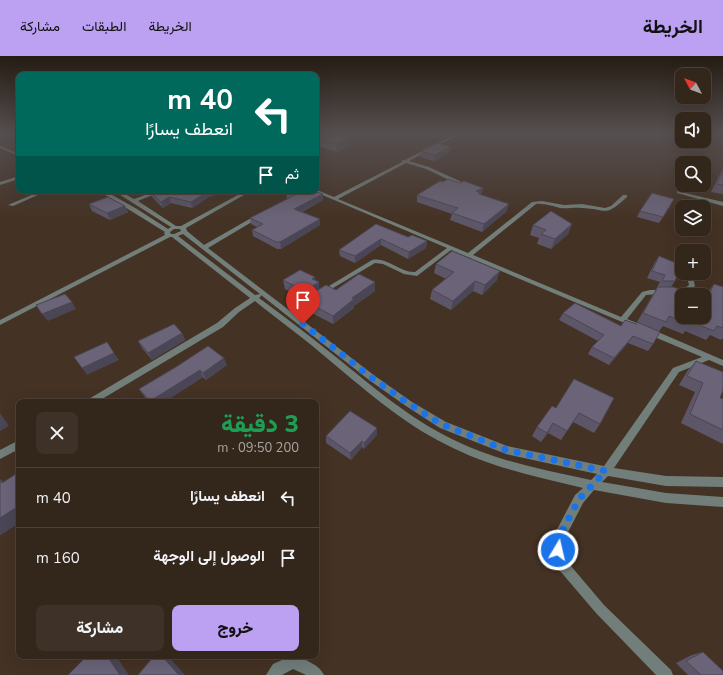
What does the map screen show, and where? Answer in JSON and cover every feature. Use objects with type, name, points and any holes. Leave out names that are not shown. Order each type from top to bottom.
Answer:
[{"type":"street","points":[[334,199],[403,162],[423,166],[440,176],[469,187]]},
{"type":"street","points":[[0,184],[16,178]]},
{"type":"street","points":[[679,192],[723,204]]},
{"type":"street","points":[[319,193],[723,362]]},
{"type":"street","points":[[11,205],[38,194]]},
{"type":"street","points":[[107,194],[172,233]]},
{"type":"street","points":[[134,201],[152,194]]},
{"type":"street","points":[[0,323],[172,233],[183,230],[244,194]]},
{"type":"street","points":[[115,198],[123,195],[134,201],[172,233],[258,296],[409,404],[443,425],[506,450],[606,471],[666,481],[723,482]]},
{"type":"street","points":[[469,255],[538,201],[564,207],[580,206],[606,211],[611,210],[625,196]]},
{"type":"street","points":[[203,248],[264,213]]},
{"type":"street","points":[[183,230],[310,340],[367,386],[433,434],[470,452],[494,461],[526,470],[619,491],[687,501],[723,502]]},
{"type":"street","points":[[318,295],[374,261],[380,261],[415,275],[451,248]]},
{"type":"street","points":[[622,320],[644,294],[650,292],[684,292],[692,286],[691,280]]},
{"type":"street","points":[[95,399],[220,325],[258,296]]},
{"type":"street","points":[[666,675],[600,609],[559,561],[558,539],[579,499],[606,471],[676,370],[710,356]]},
{"type":"street","points":[[0,455],[16,446]]},
{"type":"street","points":[[273,675],[278,669],[293,662],[311,670],[317,675]]},
{"type":"building","points":[[723,170],[723,185],[717,184]]},
{"type":"building","points":[[448,179],[460,183],[464,181],[483,188],[476,191],[480,193],[479,194],[509,204],[484,224],[452,213],[458,208],[417,195],[440,181],[443,182]]},
{"type":"building","points":[[319,193],[323,194],[294,209],[320,219],[280,242],[276,242],[252,230],[263,224],[250,218],[295,195],[292,194],[319,194]]},
{"type":"building","points":[[652,193],[674,199],[663,217],[640,211]]},
{"type":"building","points":[[153,194],[204,194],[191,202],[169,197],[161,202]]},
{"type":"building","points":[[108,197],[125,206],[107,213],[89,204]]},
{"type":"building","points":[[551,211],[572,224],[555,239],[541,234],[546,230],[533,225]]},
{"type":"building","points":[[376,224],[408,237],[412,235],[427,241],[409,252],[381,239],[355,256],[339,250]]},
{"type":"building","points":[[452,251],[500,271],[485,285],[475,281],[453,301],[432,290],[454,272],[436,264]]},
{"type":"building","points":[[659,256],[675,263],[675,281],[662,281],[665,275],[652,271]]},
{"type":"building","points":[[300,270],[315,277],[312,279],[319,282],[306,290],[311,294],[326,285],[336,290],[359,274],[375,282],[352,298],[354,299],[333,316],[309,303],[317,298],[283,280]]},
{"type":"building","points":[[714,284],[723,287],[723,328],[717,326],[714,331],[697,324],[711,324],[711,290]]},
{"type":"building","points":[[658,287],[676,288],[675,318],[669,316],[666,322],[643,313]]},
{"type":"building","points":[[65,294],[72,302],[42,314],[36,305]]},
{"type":"building","points":[[575,303],[621,326],[625,320],[636,324],[637,322],[660,332],[653,344],[633,336],[614,358],[592,347],[604,335],[563,313]]},
{"type":"building","points":[[174,324],[182,333],[148,353],[138,341]]},
{"type":"building","points":[[107,342],[114,353],[82,368],[74,357]]},
{"type":"building","points":[[208,346],[224,358],[203,373],[200,370],[153,399],[148,399],[139,389]]},
{"type":"building","points":[[696,361],[723,372],[723,390],[720,398],[723,399],[723,430],[690,414],[703,383],[687,376]]},
{"type":"building","points":[[574,379],[614,398],[600,424],[579,413],[567,431],[553,423],[547,433],[537,427],[552,406],[556,408]]},
{"type":"building","points":[[350,411],[377,428],[364,443],[362,441],[350,453],[326,436]]},
{"type":"building","points":[[16,474],[16,508],[0,518],[0,481],[2,483]]},
{"type":"building","points":[[703,652],[723,671],[723,675],[701,675],[686,661]]},
{"type":"building","points":[[84,659],[109,659],[120,675],[68,675]]},
{"type":"building","points":[[151,659],[165,659],[179,675],[138,675]]},
{"type":"route","points":[[303,324],[372,378],[409,404],[443,425],[506,450],[606,471],[579,499],[562,529],[558,539],[558,550]]}]
